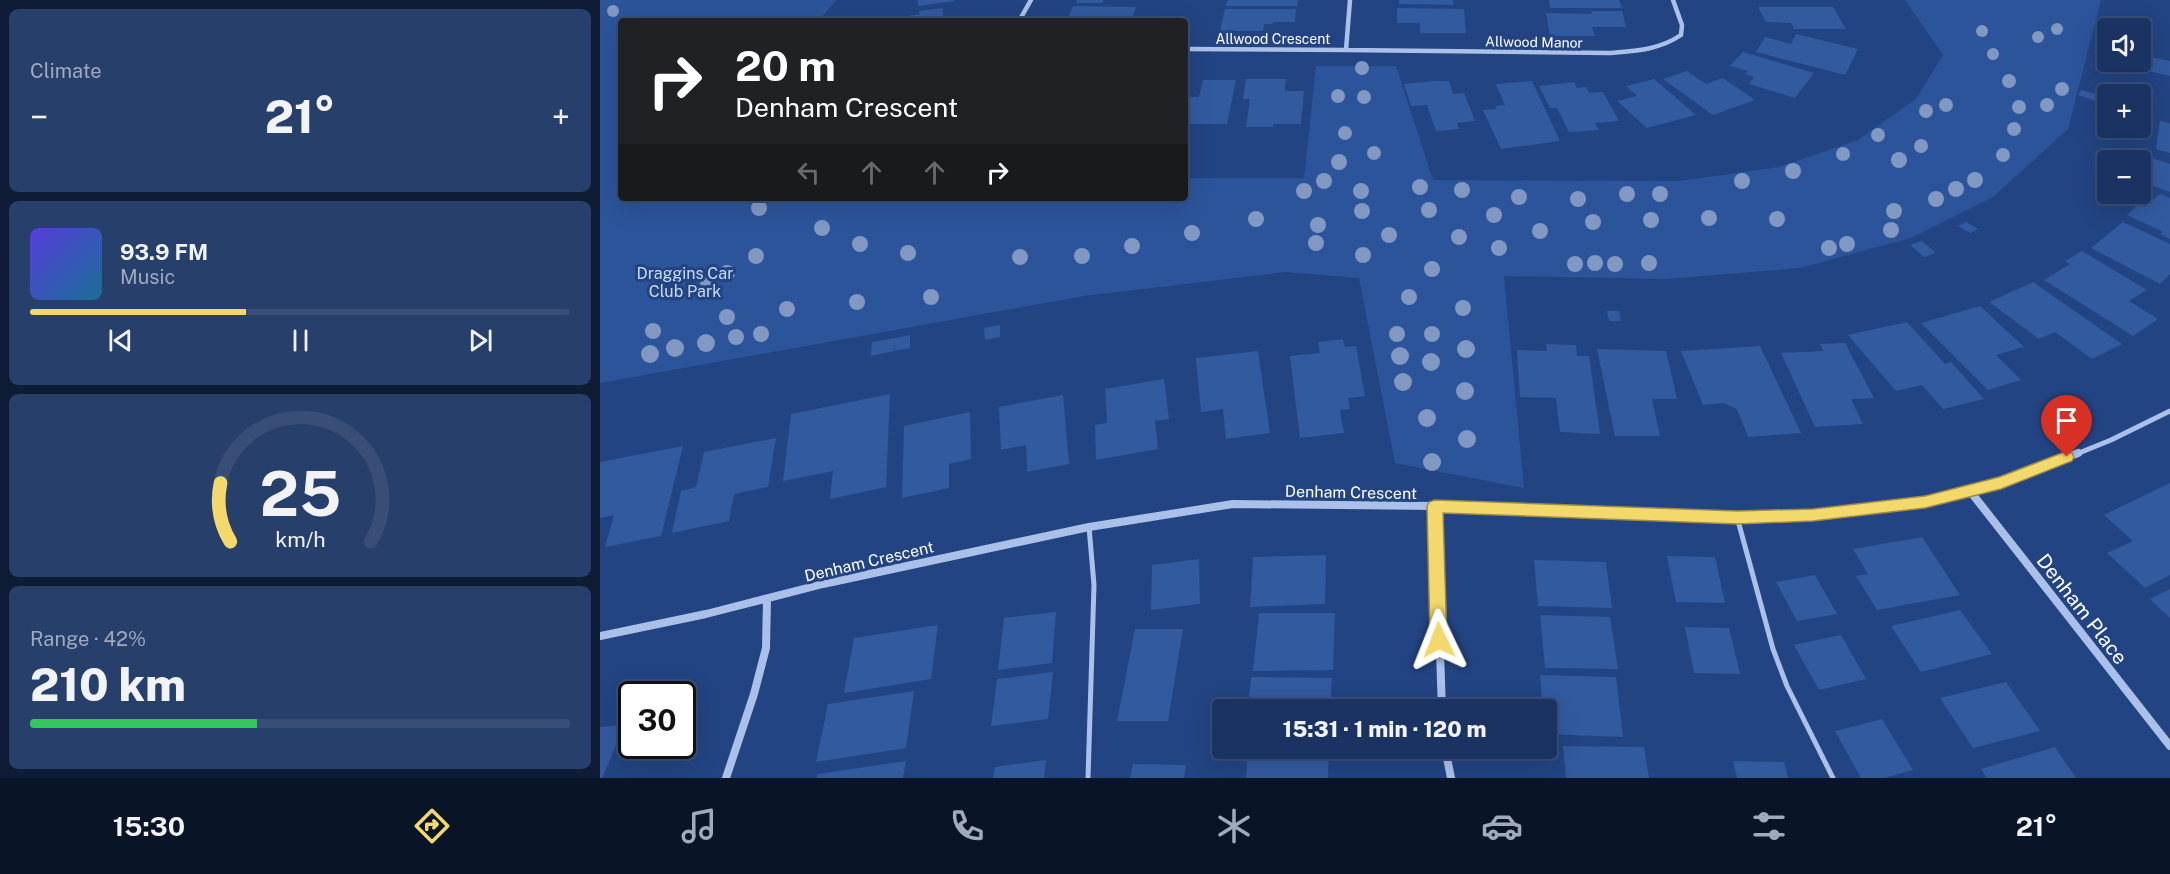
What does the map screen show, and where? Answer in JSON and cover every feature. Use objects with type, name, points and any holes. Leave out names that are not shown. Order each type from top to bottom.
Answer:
[{"type":"street","points":[[1021,18],[1031,0]]},
{"type":"street","name":"Allwood Crescent","points":[[1188,49],[1346,50],[1350,0]]},
{"type":"street","name":"Allwood Manor","points":[[1346,50],[1632,52],[1673,42],[1681,35],[1682,26],[1673,0]]},
{"type":"street","name":"Denham Crescent","points":[[600,636],[767,599],[823,584],[1089,527],[1233,504],[1435,506],[1737,518],[1813,515],[1888,508],[2001,483],[2111,440],[2170,411]]},
{"type":"street","name":"Denham Place","points":[[1970,491],[2170,746]]},
{"type":"street","points":[[1435,506],[1442,699]]},
{"type":"street","points":[[726,778],[754,694],[766,648],[767,599]]},
{"type":"street","points":[[1447,759],[1451,778]]},
{"type":"lane","points":[[1737,518],[1773,649],[1787,686],[1833,778]]},
{"type":"lane","points":[[1088,778],[1094,585],[1089,527]]},
{"type":"green space","name":"Draggins Car Club Park","points":[[600,0],[836,0],[821,18],[618,18],[618,201],[1188,201],[1188,178],[1304,178],[1316,66],[1396,66],[1433,180],[1679,181],[1779,167],[1858,140],[1916,99],[1943,55],[1905,0],[2101,0],[2068,129],[1993,197],[1911,238],[1800,268],[1666,279],[1504,276],[1524,488],[1395,463],[1359,278],[1286,272],[1084,296],[600,383]]},
{"type":"building","points":[[918,0],[954,0],[954,1],[918,6]]},
{"type":"building","points":[[1077,0],[1103,0],[1102,3],[1076,3]]},
{"type":"building","points":[[1228,0],[1298,0],[1297,6],[1226,6]]},
{"type":"building","points":[[1399,0],[1453,0],[1453,5],[1399,4]]},
{"type":"building","points":[[1549,0],[1619,0],[1622,8],[1550,8]]},
{"type":"building","points":[[1073,6],[1136,7],[1132,18],[1068,18]]},
{"type":"building","points":[[1758,7],[1833,7],[1846,29],[1794,29],[1791,23],[1766,22]]},
{"type":"building","points":[[943,8],[943,18],[895,18],[920,14],[919,11]]},
{"type":"building","points":[[1397,8],[1464,9],[1466,33],[1420,33],[1420,23],[1397,23]]},
{"type":"building","points":[[1225,9],[1296,9],[1295,22],[1264,24],[1263,31],[1220,31]]},
{"type":"building","points":[[1591,11],[1622,11],[1626,27],[1592,27],[1595,36],[1550,36],[1546,13],[1592,14]]},
{"type":"building","points":[[1796,34],[1858,49],[1845,75],[1756,52],[1765,37],[1791,44]]},
{"type":"building","points":[[1743,52],[1814,73],[1795,98],[1749,84],[1754,77],[1745,74],[1748,71],[1730,66]]},
{"type":"building","points":[[2151,57],[2170,61],[2170,76],[2151,71]]},
{"type":"building","points":[[1687,71],[1706,84],[1723,78],[1755,100],[1713,115],[1663,79]]},
{"type":"building","points":[[1246,79],[1286,79],[1285,91],[1304,91],[1301,124],[1246,127],[1250,99],[1243,99]]},
{"type":"building","points":[[1654,79],[1696,115],[1647,128],[1617,101],[1637,96],[1626,86]]},
{"type":"building","points":[[1203,80],[1236,80],[1227,124],[1188,124],[1188,97],[1199,97]]},
{"type":"building","points":[[1449,81],[1453,94],[1464,93],[1475,121],[1457,123],[1459,129],[1436,131],[1427,105],[1411,106],[1404,84]]},
{"type":"building","points":[[1532,81],[1560,141],[1501,149],[1483,110],[1497,109],[1495,106],[1505,105],[1496,84]]},
{"type":"building","points":[[1574,82],[1577,88],[1586,87],[1589,93],[1603,92],[1619,121],[1595,123],[1599,130],[1569,132],[1557,108],[1550,108],[1539,86]]},
{"type":"building","points":[[2081,90],[2097,94],[2097,99],[2096,101],[2078,95]]},
{"type":"building","points":[[2160,121],[2170,123],[2170,153],[2156,149]]},
{"type":"building","points":[[2151,158],[2170,164],[2170,192],[2151,185]]},
{"type":"building","points":[[2160,194],[2170,198],[2170,239],[2160,234],[2163,232],[2127,215],[2139,204],[2145,207]]},
{"type":"building","points":[[1966,222],[1978,229],[1970,233],[1958,226]]},
{"type":"building","points":[[2123,222],[2170,244],[2170,274],[2160,284],[2091,248]]},
{"type":"building","points":[[1922,241],[1936,253],[1924,257],[1910,245]]},
{"type":"building","points":[[2082,251],[2147,290],[2129,301],[2158,319],[2133,336],[2044,280],[2070,264],[2065,261]]},
{"type":"building","points":[[2033,282],[2122,344],[2092,359],[2055,332],[2039,339],[1989,302]]},
{"type":"building","points":[[1980,306],[2024,347],[1996,355],[2021,380],[1988,390],[1921,323]]},
{"type":"building","points":[[1607,311],[1619,311],[1621,321],[1609,321]]},
{"type":"building","points":[[1907,322],[1945,364],[1951,362],[1984,399],[1943,409],[1922,385],[1896,391],[1848,335]]},
{"type":"building","points":[[1000,325],[1000,337],[985,340],[984,328]]},
{"type":"building","points":[[910,335],[910,348],[895,351],[895,338]]},
{"type":"building","points":[[895,338],[894,351],[871,356],[872,342]]},
{"type":"building","points":[[1343,339],[1345,347],[1356,346],[1365,396],[1348,398],[1350,409],[1340,410],[1344,433],[1300,438],[1290,356],[1320,353],[1318,342]]},
{"type":"building","points":[[1845,343],[1874,398],[1851,399],[1863,424],[1815,427],[1781,353],[1823,351],[1820,344]]},
{"type":"building","points":[[1546,344],[1576,345],[1577,356],[1589,356],[1600,434],[1560,432],[1556,398],[1520,397],[1517,350],[1547,351]]},
{"type":"building","points":[[1760,346],[1801,433],[1748,437],[1737,409],[1724,403],[1703,405],[1681,351]]},
{"type":"building","points":[[1597,349],[1666,351],[1677,399],[1652,399],[1660,436],[1615,436]]},
{"type":"building","points":[[1258,351],[1270,433],[1226,439],[1223,409],[1201,412],[1196,358]]},
{"type":"building","points":[[1164,379],[1169,419],[1155,421],[1158,449],[1096,460],[1095,425],[1107,423],[1105,389]]},
{"type":"building","points":[[890,394],[886,487],[830,499],[833,471],[783,481],[791,414]]},
{"type":"building","points":[[1063,395],[1069,464],[1027,472],[1026,445],[1001,450],[999,407]]},
{"type":"building","points":[[970,412],[971,459],[949,464],[949,488],[902,498],[904,426]]},
{"type":"building","points":[[776,438],[768,487],[734,494],[729,521],[672,533],[681,491],[696,487],[704,452]]},
{"type":"building","points":[[683,446],[661,536],[605,547],[614,515],[600,518],[600,462]]},
{"type":"building","points":[[2170,483],[2170,575],[2145,588],[2107,553],[2133,541],[2104,515]]},
{"type":"building","points":[[1922,537],[1960,595],[1877,610],[1856,576],[1868,574],[1853,549]]},
{"type":"building","points":[[1326,555],[1325,604],[1250,607],[1253,557]]},
{"type":"building","points":[[1667,556],[1715,557],[1725,603],[1676,602]]},
{"type":"building","points":[[1199,559],[1200,604],[1151,610],[1152,565]]},
{"type":"building","points":[[1534,560],[1606,562],[1612,608],[1538,606]]},
{"type":"building","points":[[1815,575],[1837,614],[1797,621],[1776,582]]},
{"type":"building","points":[[2170,589],[2170,618],[2150,599]]},
{"type":"building","points":[[1960,610],[1992,654],[1921,672],[1891,626]]},
{"type":"building","points":[[1056,612],[1052,663],[998,670],[1004,618]]},
{"type":"building","points":[[1259,613],[1335,613],[1333,670],[1253,671]]},
{"type":"building","points":[[1540,615],[1610,617],[1618,669],[1545,668]]},
{"type":"building","points":[[938,625],[931,679],[844,693],[854,638]]},
{"type":"building","points":[[1685,627],[1729,628],[1740,674],[1694,673]]},
{"type":"building","points":[[1135,629],[1183,629],[1168,721],[1117,721]]},
{"type":"building","points":[[1841,635],[1866,679],[1819,690],[1794,645]]},
{"type":"building","points":[[1053,672],[1048,719],[991,726],[997,679]]},
{"type":"building","points":[[1540,675],[1616,677],[1623,737],[1557,734],[1557,699],[1542,699]]},
{"type":"building","points":[[1251,677],[1332,678],[1331,699],[1249,699]]},
{"type":"building","points":[[2006,682],[2040,731],[1973,748],[1940,698]]},
{"type":"building","points":[[914,691],[906,748],[816,762],[828,704]]},
{"type":"building","points":[[1882,719],[1913,770],[1884,778],[1861,778],[1835,731]]},
{"type":"building","points":[[618,726],[618,741],[602,778],[600,778],[600,727]]},
{"type":"building","points":[[1563,746],[1644,747],[1649,778],[1566,778]]},
{"type":"building","points":[[2055,747],[2076,778],[1987,778],[1981,769]]},
{"type":"building","points":[[1247,759],[1329,759],[1328,778],[1246,778]]},
{"type":"building","points":[[1046,760],[1044,778],[993,778],[995,767]]},
{"type":"building","points":[[906,761],[903,778],[817,778],[818,774]]},
{"type":"building","points":[[1733,761],[1784,762],[1788,778],[1737,778]]},
{"type":"building","points":[[1133,764],[1186,765],[1184,778],[1130,778]]},
{"type":"route","points":[[1439,640],[1435,506],[1737,518],[1813,515],[1925,502],[2001,483],[2067,457]]}]
